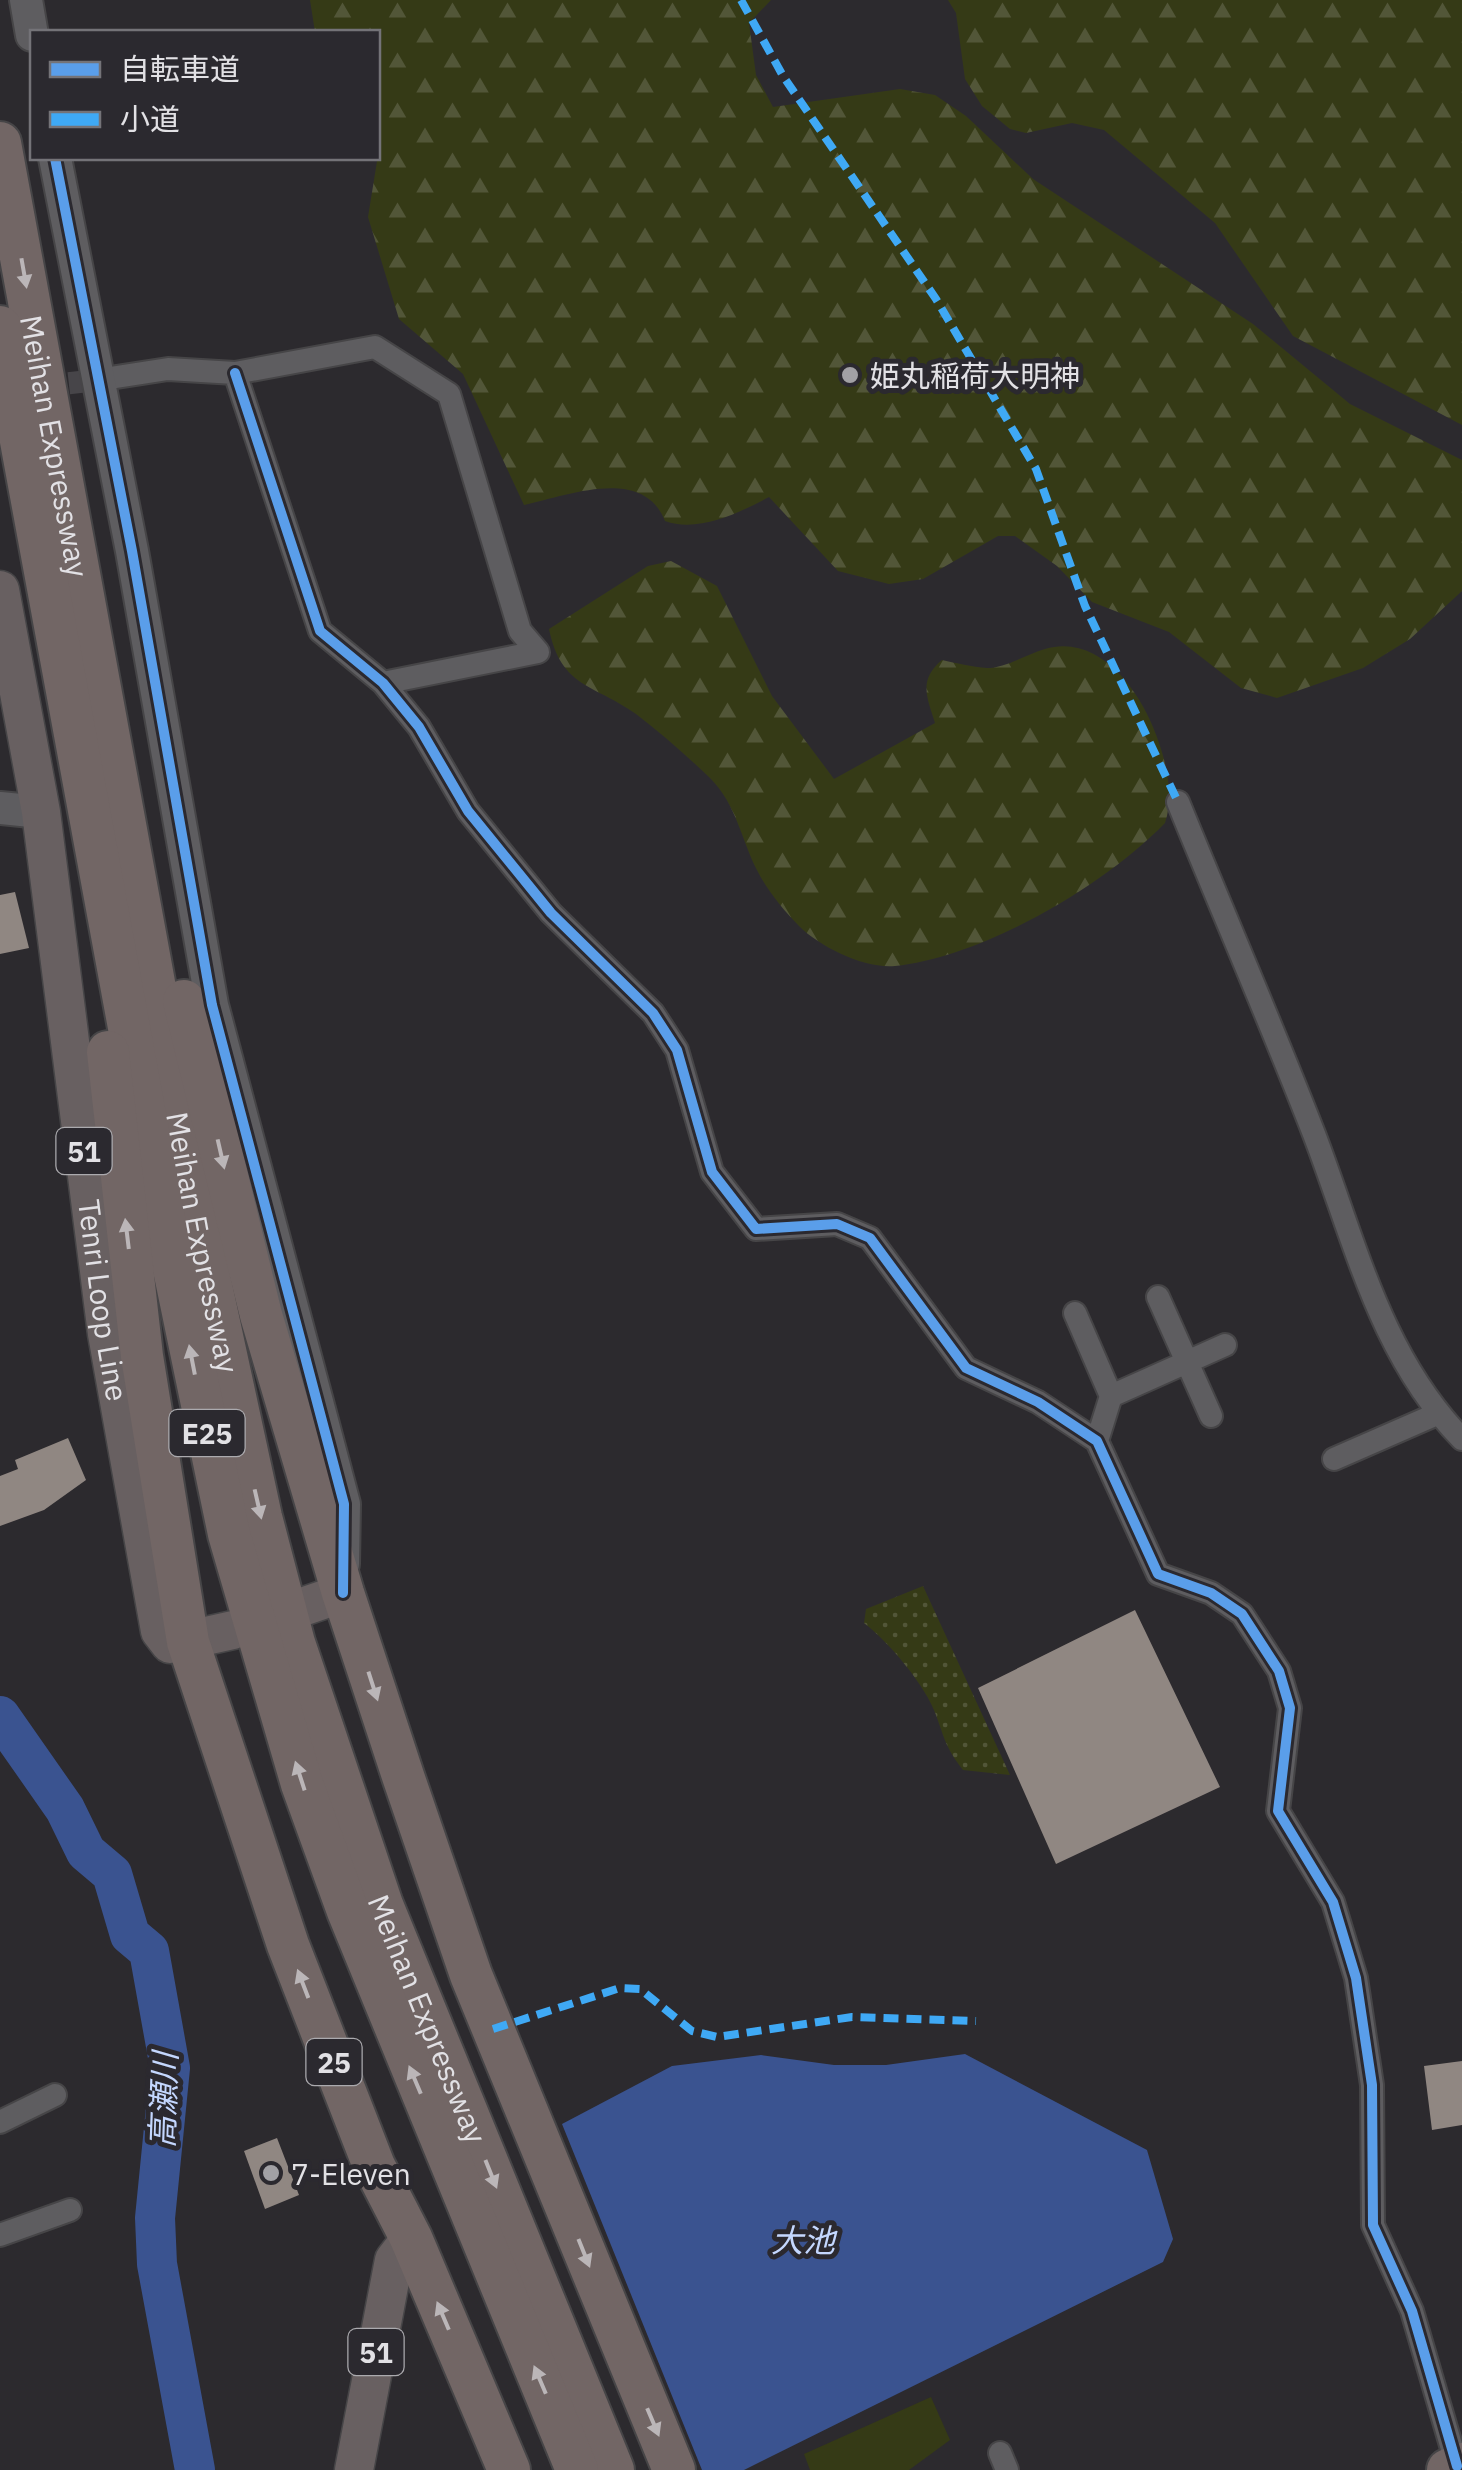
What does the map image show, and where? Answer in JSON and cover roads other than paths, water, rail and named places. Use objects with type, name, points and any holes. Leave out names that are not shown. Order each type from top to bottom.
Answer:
[{"type":"highway","name":"Meihan Expressway","points":[[0,143],[201,1240],[261,1517],[294,1643],[382,1905],[613,2470]]},
{"type":"highway","name":"Meihan Expressway","points":[[2,338],[170,1250],[229,1534],[263,1659],[348,1911],[578,2470]]},
{"type":"highway","name":"E25","points":[[2,338],[26,522],[95,924],[142,1356],[188,1642]]},
{"type":"highway","name":"E25","points":[[80,584],[261,1315],[324,1600]]},
{"type":"highway","points":[[324,1600],[470,1975],[674,2470]]},
{"type":"highway","name":"25","points":[[188,1642],[288,1945],[374,2166],[410,2238],[509,2470]]},
{"type":"main road","name":"Tenri Loop Line","points":[[0,590],[42,812],[110,1353],[160,1632],[170,1644],[188,1642]]},
{"type":"main road","points":[[188,1642],[233,1630]]},
{"type":"main road","name":"51","points":[[354,2470],[394,2260],[410,2238]]},
{"type":"street","points":[[26,0],[31,30]]},
{"type":"street","points":[[56,160],[212,1006],[344,1504],[324,1600]]},
{"type":"street","points":[[97,380],[168,368],[235,373],[375,347],[450,394],[520,631],[538,652],[383,683]]},
{"type":"street","points":[[235,373],[320,631],[383,683],[419,727],[468,812],[551,913],[653,1012],[677,1050],[712,1172],[743,1215],[756,1228],[837,1224],[870,1238],[966,1368],[1038,1402],[1097,1441],[1158,1574],[1211,1592],[1242,1614],[1279,1670],[1290,1708],[1278,1811],[1333,1902],[1356,1978],[1372,2084],[1373,2225],[1412,2311],[1456,2467]]},
{"type":"street","points":[[1178,802],[1313,1132],[1385,1328],[1406,1372],[1453,1425],[1334,1459]]},
{"type":"street","points":[[0,808],[42,812]]},
{"type":"street","points":[[1158,1297],[1211,1416]]},
{"type":"street","points":[[1076,1313],[1111,1396],[1097,1441]]},
{"type":"street","points":[[1111,1396],[1225,1345]]},
{"type":"street","points":[[0,2122],[55,2095]]},
{"type":"street","points":[[2,2229],[70,2210]]},
{"type":"water","name":"大池","points":[[965,2054],[1147,2150],[1173,2239],[1163,2262],[744,2470],[702,2470],[562,2124],[672,2066],[761,2055],[834,2065],[886,2065]]},
{"type":"waterway","name":"高瀬川","points":[[0,1716],[65,1809],[86,1852],[112,1874],[130,1935],[149,1951],[170,2068],[155,2218],[157,2264],[195,2470]]},
{"type":"tunnel","points":[[36,387],[97,380]]},
{"type":"place","name":"姫丸稲荷大明神","points":[[850,375]]},
{"type":"place","name":"7-Eleven","points":[[271,2173]]}]
